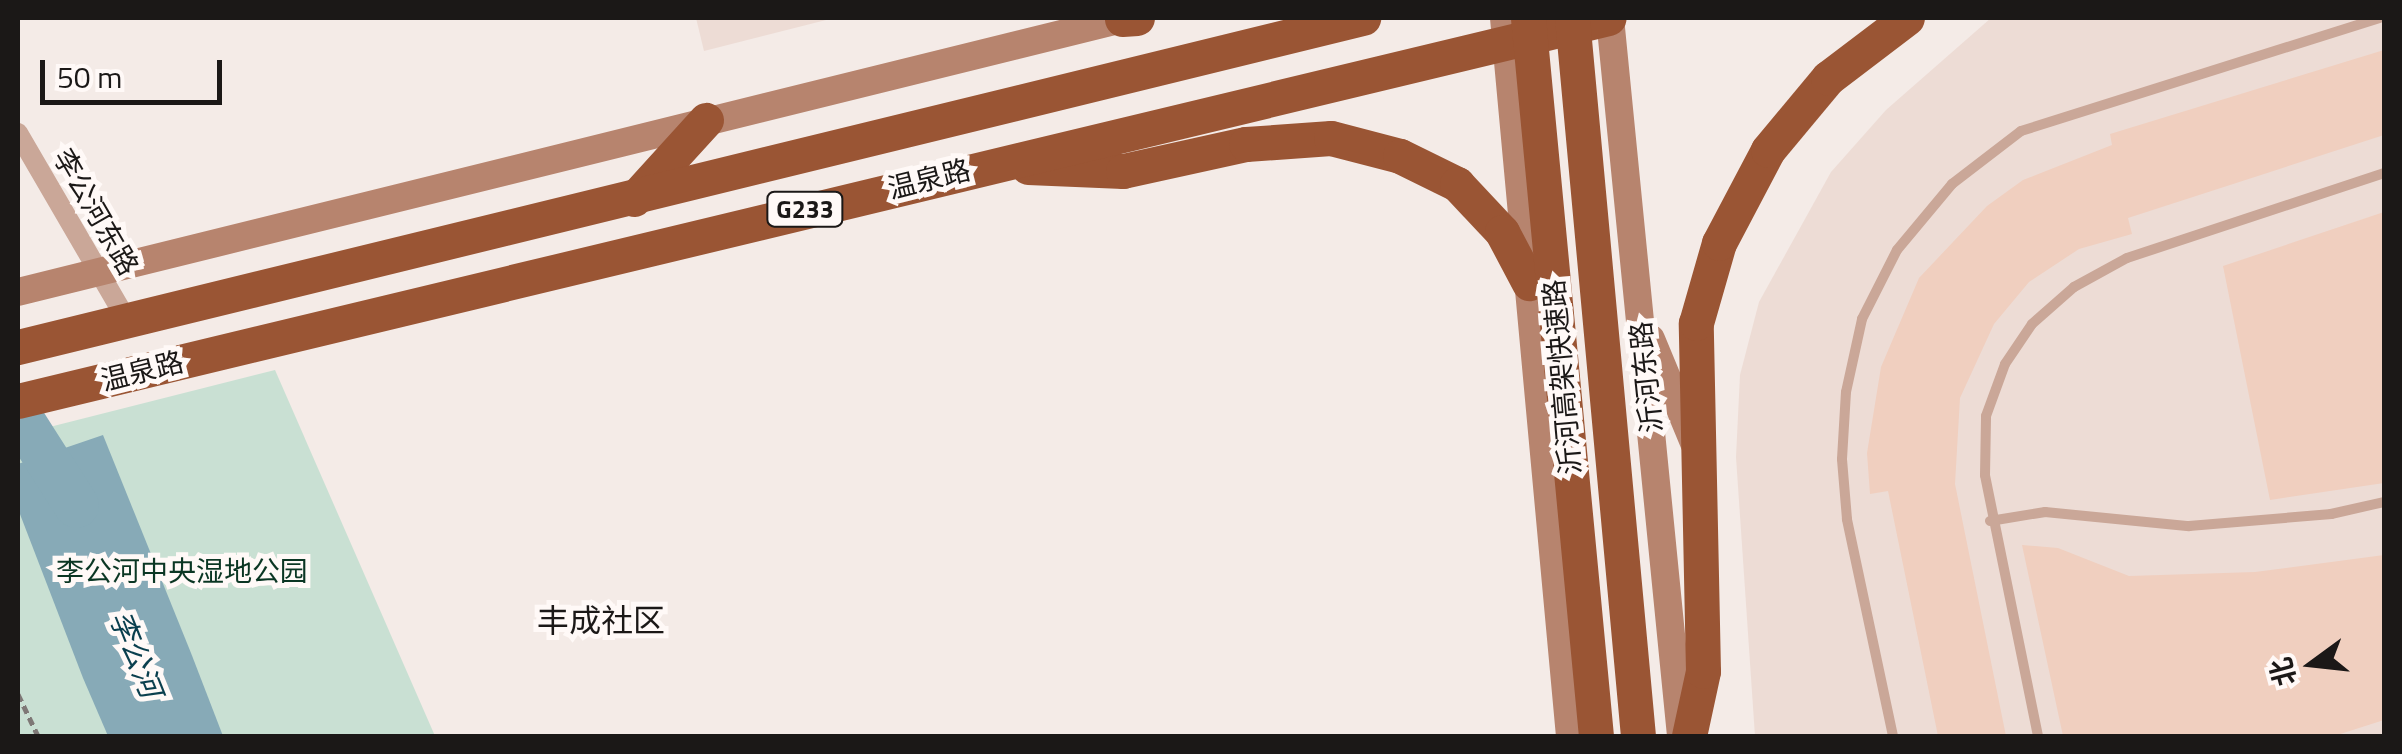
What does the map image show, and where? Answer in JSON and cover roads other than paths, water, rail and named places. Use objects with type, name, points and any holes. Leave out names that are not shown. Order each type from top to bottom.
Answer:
[{"type":"highway","name":"温泉路","points":[[18,347],[1363,18]]},
{"type":"highway","name":"沂河高架快速路","points":[[1572,18],[1638,736]]},
{"type":"highway","name":"温泉路","points":[[18,401],[1326,82],[1513,24],[1610,18]]},
{"type":"highway","points":[[1689,736],[1703,671],[1696,323],[1720,243],[1768,150],[1828,78],[1907,18]]},
{"type":"highway","name":"沂河高架快速路","points":[[1513,24],[1596,736]]},
{"type":"highway","points":[[1246,144],[1326,82]]},
{"type":"highway","points":[[634,199],[706,120]]},
{"type":"highway","points":[[987,165],[1122,171],[1246,144],[1331,138],[1400,156],[1457,184],[1502,232],[1529,283]]},
{"type":"main road","points":[[18,292],[1128,18]]},
{"type":"main road","name":"沂河东路","points":[[1610,18],[1681,736]]},
{"type":"main road","points":[[1513,24],[1529,283],[1570,736]]},
{"type":"main road","points":[[1639,309],[1698,454]]},
{"type":"main road","points":[[1703,671],[1709,736]]},
{"type":"street","name":"李公河东路","points":[[18,133],[128,320]]},
{"type":"lane","points":[[1893,736],[1848,518],[1842,459],[1846,392],[1862,319],[1897,250],[1952,184],[2020,131],[2380,18]]},
{"type":"lane","points":[[2038,736],[1990,521],[1986,416],[2005,364],[2046,312],[2126,258],[2384,173]]},
{"type":"lane","points":[[1990,521],[2046,512],[2189,526],[2331,514],[2384,502]]},
{"type":"water","points":[[103,435],[223,736],[108,736],[83,678],[18,509],[18,464]]},
{"type":"waterway","name":"李公河","points":[[18,414],[76,505]]},
{"type":"district","name":"丰成社区","points":[[601,620]]},
{"type":"park label","name":"李公河中央湿地公园","points":[[182,571]]}]
